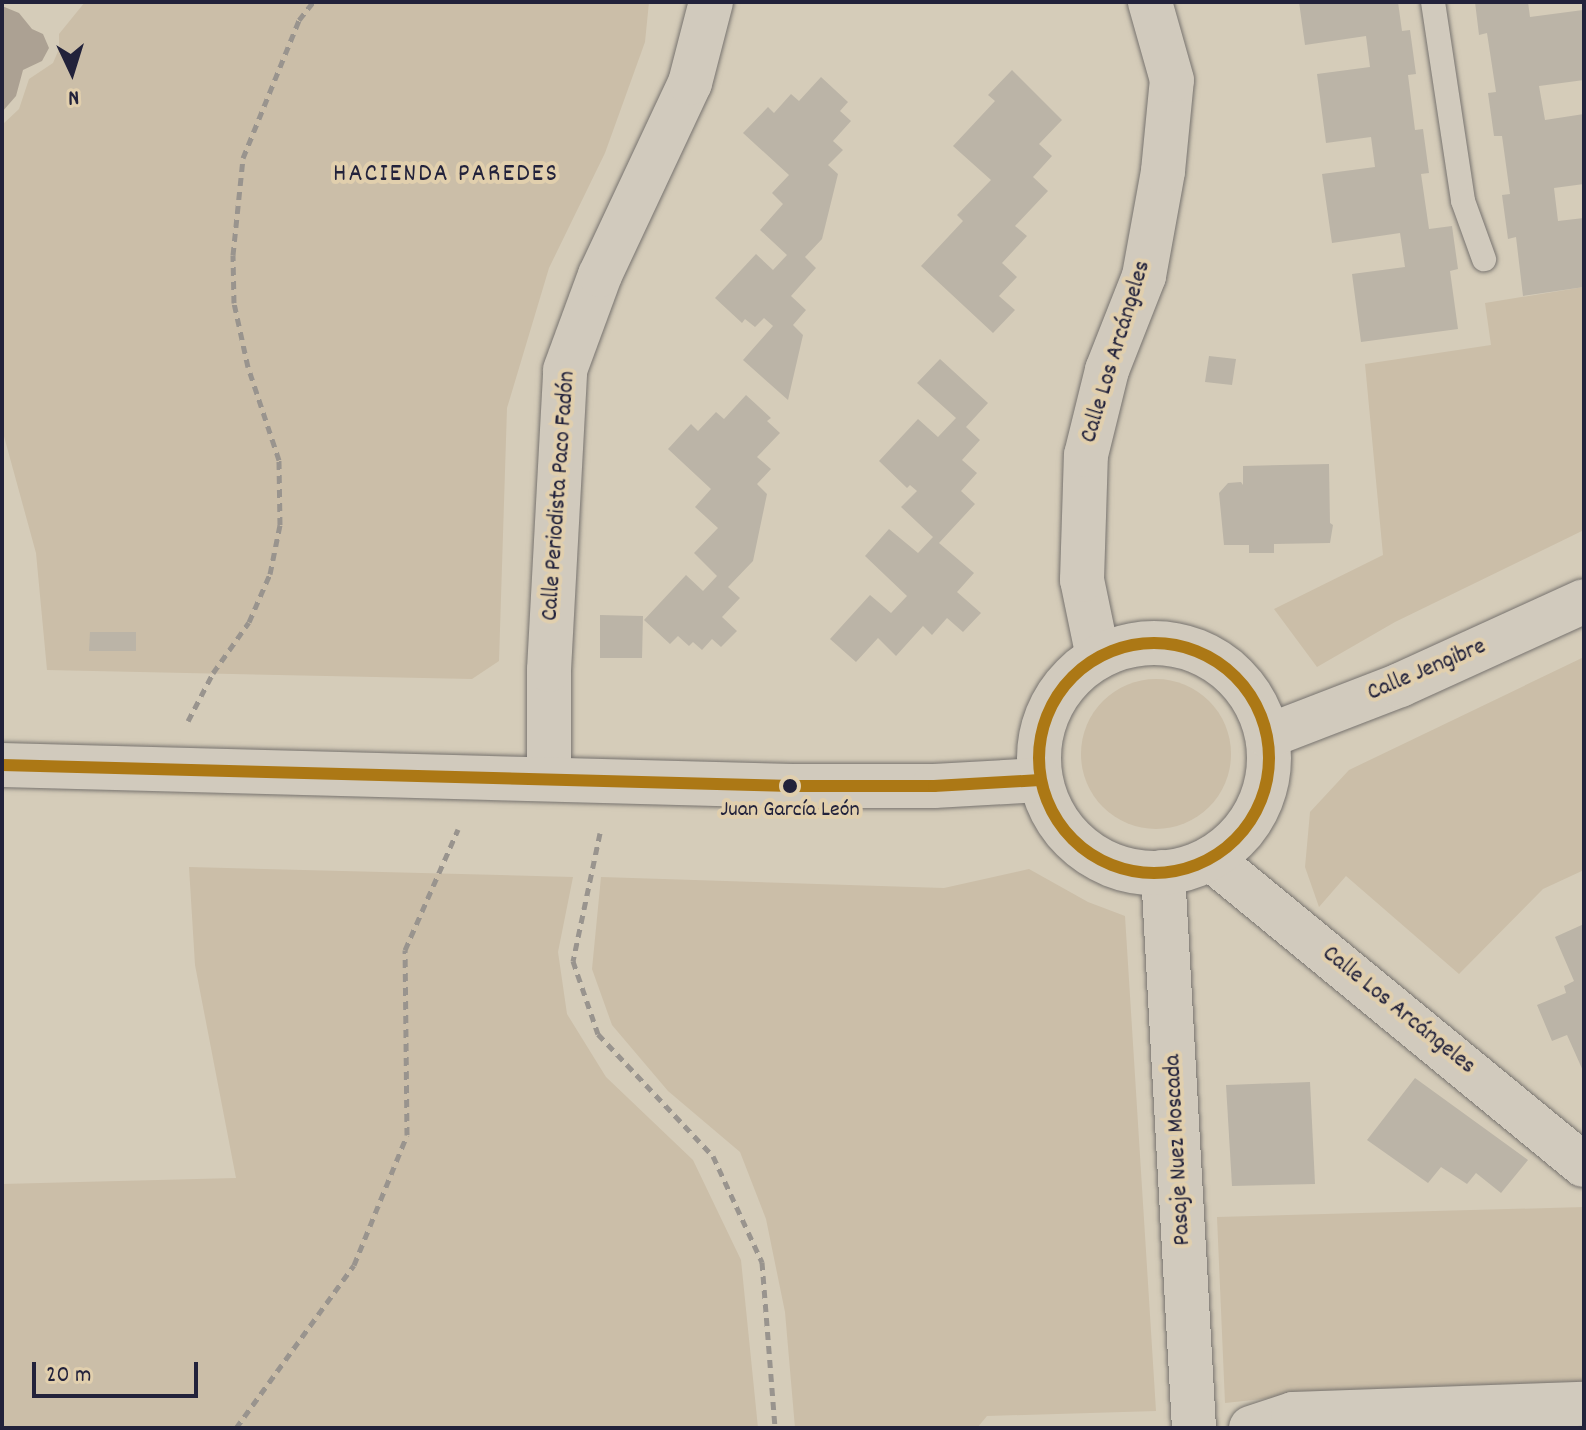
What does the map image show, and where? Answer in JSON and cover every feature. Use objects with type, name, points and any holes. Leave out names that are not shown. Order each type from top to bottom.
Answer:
[{"type":"street","name":"Calle Periodista Paco Fadón","points":[[549,779],[549,670],[565,370],[600,275],[690,83],[711,2]]},
{"type":"street","name":"Calle Los Arcángeles","points":[[1098,657],[1082,580],[1086,455],[1107,370],[1144,276],[1163,171],[1172,80],[1150,2]]},
{"type":"street","name":"Calle Jengibre","points":[[1268,736],[1400,685],[1584,601]]},
{"type":"street","points":[[1168,644],[1204,653],[1233,673],[1256,702],[1268,736],[1270,772],[1260,807],[1239,836],[1211,859],[1176,871],[1140,873],[1105,863],[1075,843],[1053,814],[1040,780],[1039,744],[1049,709],[1069,679],[1098,657],[1132,645],[1168,644]]},
{"type":"street","points":[[2,765],[480,775],[792,786],[934,786],[1040,780]]},
{"type":"street","name":"Calle Los Arcángeles","points":[[1211,859],[1584,1165]]},
{"type":"street","name":"Pasaje Nuez Moscada","points":[[1163,872],[1194,1428]]},
{"type":"street","points":[[1251,1428],[1293,1414],[1584,1404]]},
{"type":"lane","points":[[1433,2],[1463,201],[1484,259]]},
{"type":"path","points":[[163,768],[213,673],[249,622],[270,574],[280,525],[279,460],[248,367],[234,303],[233,255],[247,146],[299,20],[313,2]]},
{"type":"path","points":[[236,1428],[354,1265],[407,1135],[405,950],[480,775]]},
{"type":"path","points":[[612,779],[573,961],[598,1034],[713,1156],[762,1262],[775,1428]]},
{"type":"shaded area","points":[[85,2],[649,2],[645,42],[605,153],[549,268],[507,408],[499,661],[472,679],[47,670],[36,553],[2,429],[2,125],[19,109],[29,79],[53,63],[59,49],[59,34]]},
{"type":"shaded area","points":[[2,6],[19,13],[32,29],[43,34],[49,48],[42,61],[23,70],[16,96],[2,112]]},
{"type":"shaded area","points":[[1584,287],[1584,530],[1395,622],[1317,667],[1274,609],[1383,555],[1365,364],[1491,345],[1485,303]]},
{"type":"shaded area","points":[[1584,657],[1584,870],[1543,889],[1459,974],[1346,876],[1319,907],[1305,867],[1310,812],[1349,770]]},
{"type":"shaded area","points":[[1156,679],[1185,684],[1209,701],[1226,725],[1231,754],[1226,783],[1209,807],[1185,824],[1156,829],[1127,824],[1103,807],[1086,783],[1081,754],[1086,725],[1103,701],[1127,684]]},
{"type":"shaded area","points":[[189,867],[573,877],[558,952],[567,1014],[606,1077],[693,1160],[741,1260],[758,1428],[2,1428],[2,1184],[236,1178],[195,965]]},
{"type":"shaded area","points":[[1029,869],[1088,902],[1125,916],[1156,1411],[987,1416],[977,1428],[795,1428],[785,1312],[766,1219],[740,1152],[668,1091],[612,1025],[592,969],[601,877],[944,888]]},
{"type":"shaded area","points":[[1584,1207],[1584,1387],[1299,1395],[1225,1403],[1217,1217]]},
{"type":"building","points":[[1299,2],[1398,2],[1402,31],[1410,30],[1416,74],[1408,75],[1415,130],[1423,129],[1429,173],[1421,174],[1429,229],[1452,226],[1458,269],[1450,271],[1458,329],[1361,342],[1352,274],[1405,267],[1400,233],[1332,243],[1322,174],[1375,167],[1371,137],[1326,143],[1317,74],[1370,67],[1366,36],[1305,45]]},
{"type":"building","points":[[1475,2],[1528,2],[1530,17],[1583,10],[1584,80],[1539,86],[1545,120],[1584,114],[1584,184],[1554,188],[1558,221],[1584,218],[1584,287],[1523,296],[1516,237],[1508,239],[1502,195],[1510,194],[1502,136],[1494,136],[1488,93],[1496,92],[1487,33],[1479,35]]},
{"type":"building","points":[[1012,70],[1062,120],[1039,144],[1052,156],[1033,177],[1048,191],[1015,226],[1027,236],[1002,263],[1017,277],[999,296],[1015,310],[993,333],[921,266],[963,221],[957,215],[991,180],[953,146],[995,101],[988,95]]},
{"type":"building","points":[[821,77],[848,102],[840,111],[851,121],[833,141],[843,150],[828,165],[838,174],[822,239],[805,257],[816,268],[791,296],[806,310],[793,325],[803,335],[788,400],[743,360],[773,326],[764,318],[755,327],[745,319],[742,323],[715,298],[756,254],[773,270],[787,255],[760,230],[783,204],[772,193],[789,175],[743,133],[768,107],[774,113],[791,94],[799,101]]},
{"type":"building","points":[[1209,356],[1236,359],[1232,385],[1205,382]]},
{"type":"building","points":[[940,359],[988,403],[966,427],[980,440],[962,460],[977,473],[961,491],[975,504],[939,543],[974,573],[957,592],[981,613],[963,632],[947,618],[932,635],[923,626],[896,656],[878,638],[856,662],[830,639],[870,595],[891,613],[907,596],[865,556],[889,529],[918,553],[933,537],[901,507],[917,491],[910,485],[907,488],[879,461],[918,419],[938,437],[956,418],[917,383]]},
{"type":"building","points":[[746,395],[771,418],[767,421],[780,433],[757,457],[771,469],[757,484],[767,494],[753,561],[728,587],[740,598],[722,617],[737,631],[721,647],[712,639],[702,650],[693,642],[689,646],[678,636],[670,644],[644,620],[686,575],[703,591],[717,576],[694,553],[718,528],[695,507],[711,489],[668,449],[691,424],[698,431],[716,412],[724,419]]},
{"type":"building","points":[[1329,464],[1330,523],[1333,525],[1330,543],[1274,544],[1274,553],[1249,553],[1249,545],[1224,545],[1219,493],[1228,483],[1241,482],[1243,485],[1243,466]]},
{"type":"building","points":[[600,615],[643,616],[642,658],[600,658]]},
{"type":"building","points":[[90,632],[136,632],[136,651],[89,651]]},
{"type":"building","points":[[1584,924],[1584,1073],[1567,1035],[1552,1041],[1537,1005],[1566,993],[1564,986],[1574,981],[1555,937]]},
{"type":"building","points":[[1415,1078],[1528,1160],[1501,1193],[1476,1173],[1467,1184],[1441,1167],[1428,1183],[1367,1140]]},
{"type":"building","points":[[1310,1082],[1315,1184],[1232,1186],[1226,1085]]},
{"type":"transit line","points":[[1154,643],[1176,645],[1198,652],[1235,677],[1260,714],[1267,736],[1269,758],[1267,780],[1260,802],[1235,839],[1198,864],[1176,871],[1154,873],[1132,871],[1110,864],[1073,839],[1048,802],[1041,780],[1039,758],[1041,736],[1048,714],[1073,677],[1110,652],[1132,645],[1154,643]]},
{"type":"transit line","points":[[2,765],[792,786],[934,786],[1040,780]]},
{"type":"place","name":"Juan García León","points":[[790,786]]},
{"type":"district","name":"HACIENDA PAREDES","points":[[446,175]]}]
